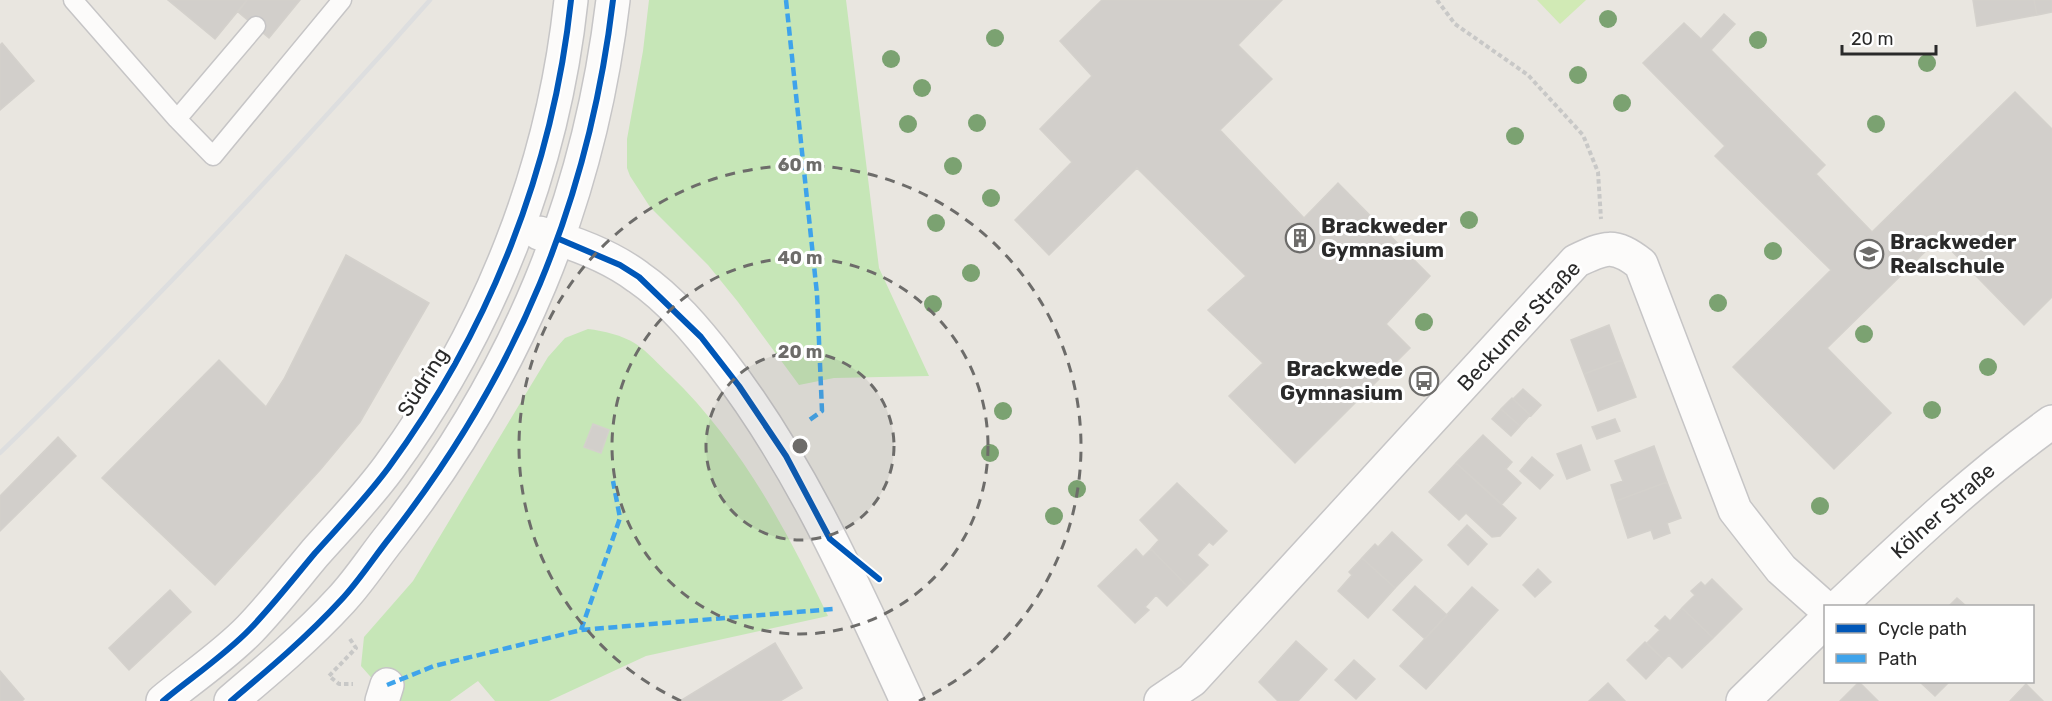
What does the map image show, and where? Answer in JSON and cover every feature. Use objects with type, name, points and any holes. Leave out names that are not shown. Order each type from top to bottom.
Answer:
[{"type":"street","name":"Südring","points":[[163,701],[249,630],[388,467],[444,382],[483,312],[519,227],[553,118],[565,57],[571,0]]},
{"type":"street","points":[[231,701],[288,654],[342,599],[434,481],[500,372],[559,239],[584,153],[608,42],[613,0]]},
{"type":"street","points":[[519,227],[559,239],[620,265],[639,278],[701,337],[739,386],[786,456],[830,539],[907,701]]},
{"type":"street","name":"Beckumer Straße","points":[[1161,701],[1192,680],[1576,261],[1604,248],[1625,252],[1641,264],[1735,510],[1781,569],[1824,607]]},
{"type":"street","name":"Kölner Straße","points":[[1840,605],[1939,512],[2002,457],[2052,422]]},
{"type":"street","points":[[1743,701],[1824,622]]},
{"type":"lane","points":[[73,0],[177,119],[213,156],[342,0]]},
{"type":"lane","points":[[177,119],[256,26]]},
{"type":"path","points":[[1437,0],[1455,24],[1528,75],[1583,135],[1598,172],[1604,248]]},
{"type":"path","points":[[350,639],[356,648],[329,676],[339,684],[385,693]]},
{"type":"green space","points":[[649,0],[846,0],[879,268],[929,376],[834,378],[799,385],[708,265],[650,207],[627,168],[627,139],[643,51]]},
{"type":"green space","points":[[1537,0],[1586,0],[1560,24]]},
{"type":"green space","points":[[588,329],[619,336],[640,347],[695,401],[740,458],[760,488],[828,616],[646,656],[549,701],[495,701],[478,681],[450,701],[392,701],[361,666],[364,637],[413,581],[548,357],[565,338]]},
{"type":"building","points":[[168,0],[247,0],[215,39]]},
{"type":"building","points":[[247,0],[300,0],[269,38],[238,12]]},
{"type":"building","name":"Brackweder Gymnasium","points":[[1102,0],[1282,0],[1238,45],[1272,79],[1220,130],[1304,218],[1338,183],[1430,276],[1386,324],[1410,348],[1295,463],[1229,396],[1263,363],[1208,310],[1246,276],[1137,168],[1049,255],[1015,220],[1072,162],[1040,129],[1092,76],[1060,41]]},
{"type":"building","points":[[1973,0],[2034,0],[2037,15],[1977,26]]},
{"type":"building","points":[[2034,0],[2052,0],[2052,12],[2037,15]]},
{"type":"building","name":"Brackweder Realschule","points":[[1724,14],[1735,24],[1711,50],[1825,165],[1816,174],[1872,232],[2015,92],[2052,129],[2052,297],[2024,325],[1939,238],[1827,348],[1891,413],[1834,469],[1733,367],[1831,270],[1715,156],[1725,146],[1643,63],[1684,23],[1701,39]]},
{"type":"building","points":[[2,43],[34,81],[0,110],[0,45]]},
{"type":"building","points":[[346,255],[429,303],[360,422],[320,470],[215,585],[102,478],[219,360],[266,407],[284,379]]},
{"type":"building","points":[[1609,325],[1622,360],[1584,374],[1571,340]]},
{"type":"building","points":[[1622,360],[1636,397],[1598,411],[1584,374]]},
{"type":"building","points":[[1523,389],[1541,405],[1531,416],[1513,399]]},
{"type":"building","points":[[1512,398],[1530,415],[1520,426],[1501,409]]},
{"type":"building","points":[[1501,409],[1520,426],[1511,436],[1492,419]]},
{"type":"building","points":[[1615,419],[1620,431],[1597,439],[1592,427]]},
{"type":"building","points":[[593,424],[609,430],[601,453],[584,447]]},
{"type":"building","points":[[1483,435],[1512,462],[1506,469],[1521,483],[1502,504],[1456,463]]},
{"type":"building","points":[[58,437],[76,456],[0,531],[0,496]]},
{"type":"building","points":[[1581,445],[1590,470],[1567,479],[1557,454]]},
{"type":"building","points":[[1654,446],[1667,482],[1616,501],[1611,485],[1623,481],[1615,461]]},
{"type":"building","points":[[1532,457],[1553,475],[1540,489],[1520,471]]},
{"type":"building","points":[[1456,463],[1516,518],[1500,536],[1492,537],[1466,513],[1459,520],[1429,492]]},
{"type":"building","points":[[1667,482],[1681,518],[1667,523],[1670,533],[1654,539],[1651,530],[1628,538],[1616,501]]},
{"type":"building","points":[[1177,483],[1227,531],[1213,545],[1209,542],[1197,555],[1208,565],[1187,586],[1151,549],[1159,540],[1140,520]]},
{"type":"building","points":[[1467,525],[1487,544],[1468,565],[1448,545]]},
{"type":"building","points":[[1392,532],[1422,560],[1395,588],[1362,558],[1375,544],[1378,547]]},
{"type":"building","points":[[1136,549],[1143,557],[1151,549],[1187,586],[1167,606],[1156,595],[1145,607],[1149,610],[1135,623],[1098,586]]},
{"type":"building","points":[[1362,558],[1395,588],[1368,618],[1338,591],[1352,575],[1349,572]]},
{"type":"building","points":[[1538,569],[1551,582],[1535,597],[1523,585]]},
{"type":"building","points":[[1712,579],[1742,609],[1713,638],[1682,608],[1695,595],[1691,591],[1701,582],[1705,586]]},
{"type":"building","points":[[1415,586],[1447,615],[1425,639],[1393,610]]},
{"type":"building","points":[[1472,587],[1498,610],[1426,689],[1400,666]]},
{"type":"building","points":[[170,590],[191,612],[129,670],[109,648]]},
{"type":"building","points":[[1957,598],[1965,605],[1950,605]]},
{"type":"building","points":[[1682,608],[1713,638],[1682,668],[1669,655],[1664,660],[1647,643],[1660,630],[1655,626],[1665,616],[1670,621]]},
{"type":"building","points":[[1296,641],[1327,669],[1298,701],[1278,701],[1259,682]]},
{"type":"building","points":[[1645,642],[1664,660],[1646,679],[1627,660]]},
{"type":"building","points":[[775,643],[802,688],[780,701],[680,701]]},
{"type":"building","points":[[1354,660],[1375,679],[1356,699],[1335,680]]},
{"type":"building","points":[[0,671],[24,699],[22,701],[0,701]]},
{"type":"building","points":[[1608,683],[1625,701],[1589,701]]},
{"type":"building","points":[[1860,683],[1878,701],[1840,701]]},
{"type":"building","points":[[1921,683],[1948,683],[1935,696]]},
{"type":"building","points":[[2026,684],[2043,701],[2010,701]]},
{"type":"railway","points":[[0,453],[220,231],[430,0]]},
{"type":"marked path","points":[[786,0],[817,294],[822,411],[808,421]]},
{"type":"marked path","points":[[581,630],[620,518],[613,481]]},
{"type":"marked path","points":[[387,685],[434,666],[581,630],[833,609]]},
{"type":"cycle path","points":[[163,701],[219,657],[250,629],[363,500],[425,414],[458,360],[511,245],[532,186],[549,125],[562,63],[571,0]]},
{"type":"cycle path","points":[[231,701],[301,640],[354,585],[435,475],[475,413],[510,349],[540,284],[565,216],[586,146],[602,74],[613,0]]},
{"type":"cycle path","points":[[559,239],[620,265],[639,277],[701,337],[739,386],[786,456],[830,539],[879,579]]},
{"type":"place","name":"Brackweder Gymnasium","points":[[1300,238]]},
{"type":"place","name":"Brackweder Realschule","points":[[1869,254]]},
{"type":"place","name":"Brackwede Gymnasium","points":[[1424,381]]}]
